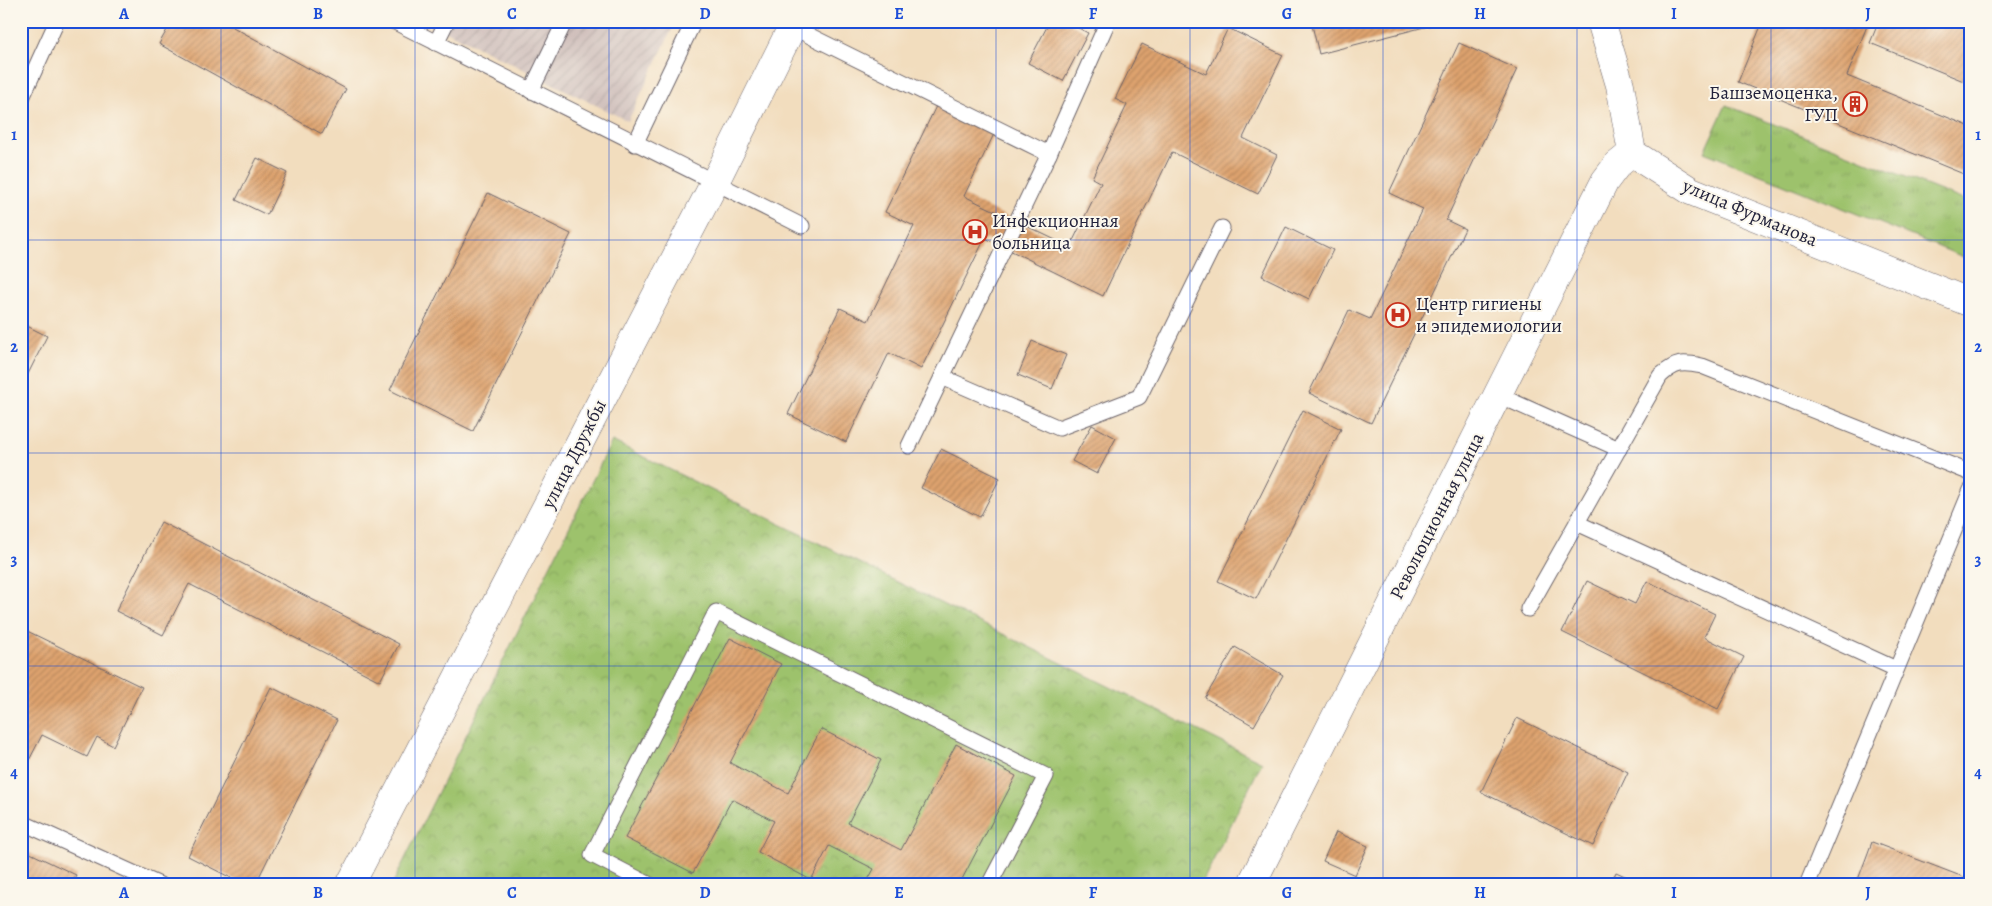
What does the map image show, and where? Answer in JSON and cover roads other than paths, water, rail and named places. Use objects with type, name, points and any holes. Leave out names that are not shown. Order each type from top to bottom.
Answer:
[{"type":"street","points":[[1601,21],[1620,85],[1632,154]]},
{"type":"street","name":"улица Дружбы","points":[[350,885],[715,182],[794,24]]},
{"type":"street","name":"улица Фурманова","points":[[1632,154],[1691,191],[1971,304]]},
{"type":"street","name":"Революционная улица","points":[[1251,885],[1605,181],[1617,165],[1632,154]]},
{"type":"lane","points":[[21,100],[57,21]]},
{"type":"lane","points":[[393,21],[635,144],[802,226]]},
{"type":"lane","points":[[436,43],[447,21]]},
{"type":"lane","points":[[531,91],[566,21]]},
{"type":"lane","points":[[635,144],[694,21]]},
{"type":"lane","points":[[909,446],[1049,154],[1108,21]]},
{"type":"lane","points":[[794,24],[1049,154]]},
{"type":"lane","points":[[942,377],[1059,428],[1139,397],[1222,228]]},
{"type":"lane","points":[[1528,609],[1660,376],[1672,365],[1686,363],[1702,366],[1971,473]]},
{"type":"lane","points":[[1498,395],[1619,449]]},
{"type":"lane","points":[[1807,885],[1971,490]]},
{"type":"lane","points":[[1577,523],[1896,669]]},
{"type":"lane","points":[[650,885],[592,855],[716,612],[1046,776],[989,885]]},
{"type":"lane","points":[[21,822],[160,885]]},
{"type":"place","name":"Башземоценка, ГУП","points":[[1855,104]]},
{"type":"place","name":"Инфекционная больница","points":[[975,232]]},
{"type":"place","name":"Центр гигиены и эпидемиологии","points":[[1398,315]]}]
